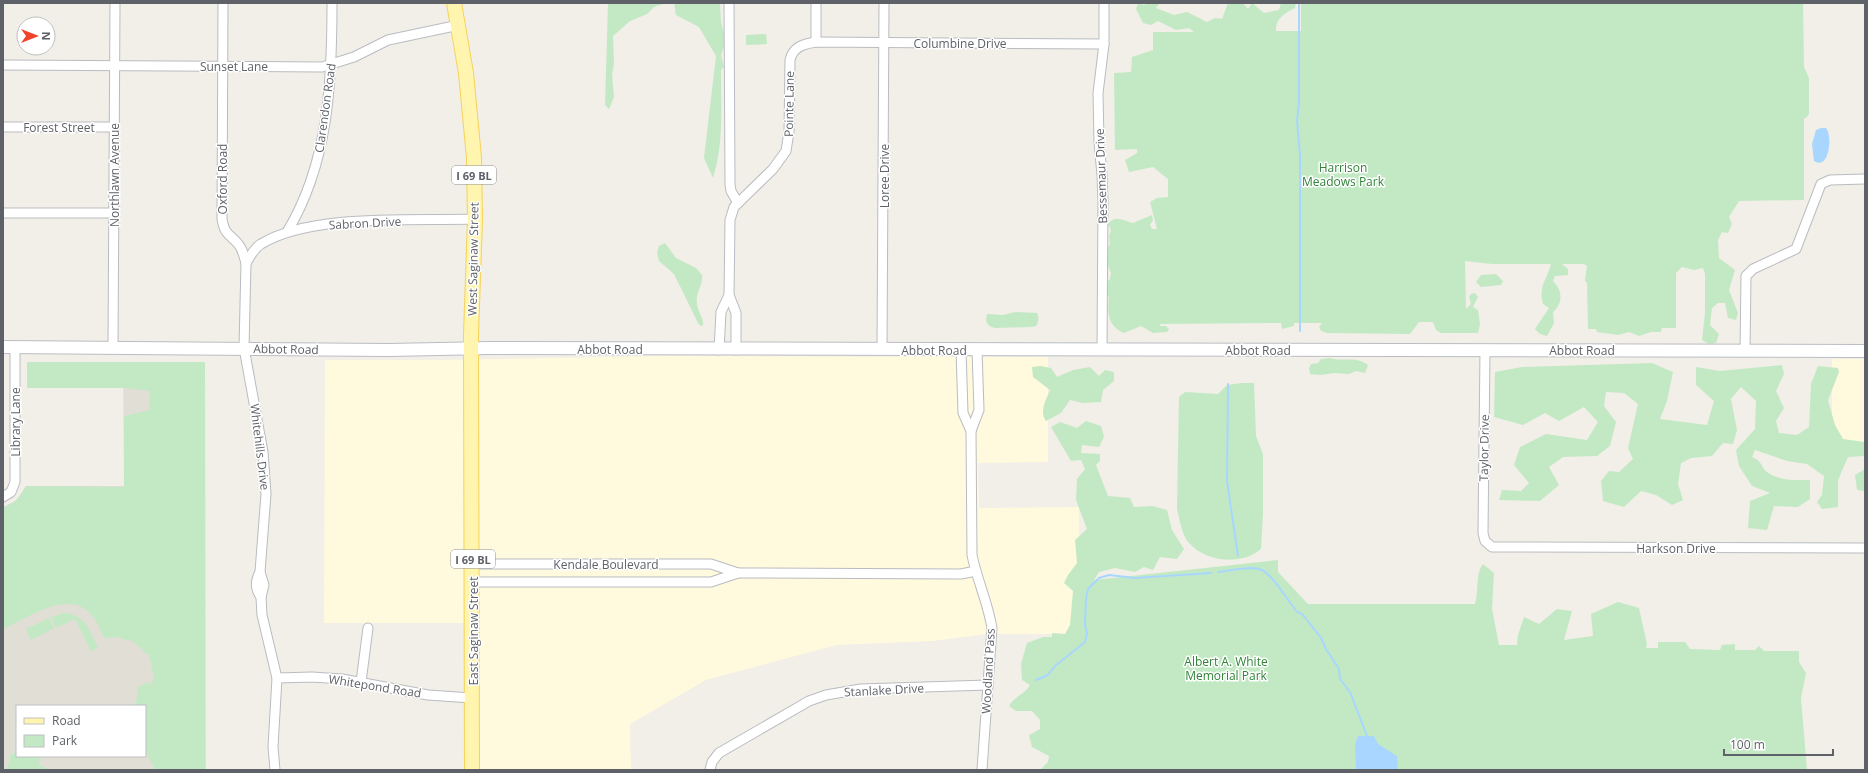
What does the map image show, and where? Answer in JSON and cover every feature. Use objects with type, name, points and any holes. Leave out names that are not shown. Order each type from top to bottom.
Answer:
[{"type":"main road","name":"West Saginaw Street","points":[[454,3],[459,25],[470,108],[474,158],[475,219],[472,349]]},
{"type":"main road","name":"Abbot Road","points":[[9,347],[389,350],[882,349],[1865,351]]},
{"type":"main road","name":"East Saginaw Street","points":[[472,349],[472,770]]},
{"type":"street","name":"Northlawn Avenue","points":[[113,347],[115,3]]},
{"type":"street","name":"Oxford Road","points":[[223,3],[222,219],[227,233],[238,243],[246,263],[244,348]]},
{"type":"street","name":"Clarendon Road","points":[[287,232],[299,211],[315,168],[321,142],[332,64],[332,3]]},
{"type":"street","points":[[729,3],[730,184],[731,191],[738,203]]},
{"type":"street","points":[[816,3],[816,42]]},
{"type":"street","name":"Loree Drive","points":[[882,349],[884,3]]},
{"type":"street","name":"Bessemaur Drive","points":[[1102,350],[1103,201],[1099,142],[1098,94],[1104,44],[1104,3]]},
{"type":"street","name":"Sunset Lane","points":[[3,65],[222,65],[322,67],[354,58],[388,40],[459,25]]},
{"type":"street","name":"Pointe Lane","points":[[729,295],[730,220],[733,210],[738,203],[776,165],[786,151],[789,132],[791,53],[802,45],[816,42]]},
{"type":"street","name":"Columbine Drive","points":[[816,42],[1104,44]]},
{"type":"street","name":"Forest Street","points":[[3,127],[114,127]]},
{"type":"street","points":[[1745,351],[1746,276],[1753,269],[1796,249],[1821,184],[1830,180],[1865,179]]},
{"type":"street","points":[[299,211],[302,221],[311,226]]},
{"type":"street","points":[[3,213],[114,213]]},
{"type":"street","name":"Sabron Drive","points":[[238,243],[260,244],[287,232],[311,226],[350,222],[475,219]]},
{"type":"street","name":"Sabron Drive","points":[[246,263],[260,244]]},
{"type":"street","points":[[719,350],[720,312],[729,295]]},
{"type":"street","points":[[729,295],[736,313],[736,350]]},
{"type":"street","name":"Library Lane","points":[[5,496],[13,489],[15,482],[9,347]]},
{"type":"street","name":"Whitehills Drive","points":[[244,348],[265,465],[266,494],[260,572],[256,586],[261,598],[262,615],[277,678],[273,747],[275,770]]},
{"type":"street","name":"Woodland Pass","points":[[961,350],[963,413],[971,431]]},
{"type":"street","name":"Woodland Pass","points":[[977,350],[979,410],[971,431],[972,555],[992,628],[982,770]]},
{"type":"street","name":"Taylor Drive","points":[[1485,350],[1483,533],[1488,544]]},
{"type":"street","name":"Harkson Drive","points":[[1488,544],[1499,548],[1865,548]]},
{"type":"street","name":"Kendale Boulevard","points":[[473,564],[711,564],[738,573],[961,574],[976,571]]},
{"type":"street","name":"Kendale Boulevard","points":[[473,582],[711,582],[738,573]]},
{"type":"street","points":[[361,682],[368,628]]},
{"type":"street","name":"Whitepond Road","points":[[277,678],[312,677],[361,682],[428,695],[472,698]]},
{"type":"street","name":"Stanlake Drive","points":[[710,770],[712,762],[719,753],[809,701],[826,695],[861,689],[988,685]]},
{"type":"shaded area","points":[[661,356],[1048,357],[1048,462],[978,463],[979,508],[1079,507],[1080,634],[987,634],[933,641],[837,645],[706,680],[630,724],[631,770],[468,770],[468,623],[324,623],[325,360],[440,360]]},
{"type":"shaded area","points":[[1832,359],[1865,359],[1865,450],[1832,450]]},
{"type":"shaded area","points":[[123,362],[205,362],[206,770],[3,770],[3,507],[17,500],[26,486],[124,486]]},
{"type":"green space","points":[[608,3],[666,3],[654,7],[647,14],[630,21],[613,36],[614,64],[612,74],[614,97],[609,109],[605,105]]},
{"type":"green space","points":[[674,3],[720,3],[721,22],[726,41],[721,55],[724,67],[721,70],[720,138],[717,165],[713,178],[704,158],[716,56],[699,27],[676,15]]},
{"type":"green space","name":"Harrison Meadows Park","points":[[1145,3],[1160,3],[1156,8],[1174,15],[1187,12],[1207,22],[1215,18],[1222,19],[1228,3],[1243,3],[1248,9],[1252,3],[1264,13],[1279,10],[1281,3],[1296,3],[1295,8],[1284,14],[1279,20],[1276,31],[1301,31],[1301,3],[1803,3],[1804,67],[1809,78],[1809,114],[1806,118],[1804,118],[1804,200],[1739,201],[1729,217],[1732,224],[1728,233],[1722,232],[1718,240],[1719,258],[1735,270],[1729,290],[1738,313],[1736,320],[1728,318],[1725,303],[1718,303],[1712,308],[1710,325],[1719,334],[1716,343],[1709,344],[1702,340],[1705,313],[1705,274],[1703,268],[1694,270],[1682,267],[1676,273],[1676,328],[1662,328],[1661,332],[1651,332],[1639,336],[1629,332],[1618,335],[1597,332],[1596,329],[1588,329],[1587,283],[1585,281],[1587,266],[1584,264],[1562,264],[1568,269],[1568,275],[1555,276],[1553,281],[1559,289],[1560,301],[1559,305],[1553,312],[1554,323],[1547,336],[1540,334],[1535,329],[1549,308],[1543,304],[1542,288],[1551,264],[1492,264],[1465,261],[1466,309],[1471,304],[1469,297],[1471,294],[1475,293],[1478,297],[1473,307],[1478,310],[1480,324],[1478,333],[1441,333],[1436,330],[1433,322],[1419,322],[1410,334],[1327,333],[1321,331],[1319,327],[1322,323],[1294,323],[1294,326],[1282,329],[1281,323],[1160,324],[1160,326],[1166,326],[1169,329],[1167,332],[1153,333],[1141,326],[1124,333],[1112,323],[1108,309],[1109,297],[1106,294],[1106,283],[1110,279],[1111,273],[1106,260],[1106,251],[1110,244],[1109,236],[1111,230],[1108,224],[1114,219],[1120,219],[1133,223],[1152,215],[1153,220],[1150,225],[1152,229],[1157,229],[1150,202],[1157,198],[1168,197],[1168,179],[1153,167],[1129,172],[1125,160],[1137,153],[1137,149],[1115,150],[1114,73],[1131,72],[1132,57],[1153,50],[1153,32],[1194,32],[1189,28],[1176,30],[1158,21],[1151,25],[1143,23],[1136,9],[1138,4],[1145,5]]},
{"type":"green space","points":[[766,34],[767,44],[746,45],[746,35]]},
{"type":"green space","points":[[665,243],[676,258],[696,268],[702,275],[697,299],[697,306],[703,322],[703,325],[701,326],[698,323],[674,274],[659,261],[657,253],[659,246]]},
{"type":"green space","points":[[1496,274],[1503,281],[1501,285],[1481,287],[1476,282],[1481,275]]},
{"type":"green space","points":[[1015,312],[1037,313],[1038,320],[1036,326],[995,328],[989,326],[986,321],[987,314],[1003,315]]},
{"type":"green space","points":[[1330,358],[1354,360],[1368,365],[1365,373],[1356,371],[1349,374],[1310,374],[1309,368],[1311,364],[1318,363],[1321,359]]},
{"type":"green space","points":[[27,362],[205,362],[205,770],[155,770],[146,754],[146,705],[133,705],[136,702],[139,686],[148,682],[150,686],[154,678],[149,655],[134,642],[124,640],[119,637],[104,638],[94,618],[85,609],[74,605],[62,604],[50,607],[3,629],[3,507],[14,502],[26,486],[124,487],[124,416],[149,410],[150,391],[124,388],[27,388]]},
{"type":"green space","points":[[1652,363],[1673,372],[1667,401],[1660,419],[1707,425],[1714,401],[1696,385],[1696,367],[1720,371],[1782,365],[1784,374],[1776,391],[1784,408],[1776,421],[1779,433],[1797,435],[1809,427],[1811,384],[1818,366],[1838,368],[1839,372],[1828,400],[1835,425],[1843,439],[1865,442],[1865,456],[1848,457],[1838,480],[1838,507],[1822,509],[1817,502],[1822,495],[1824,476],[1807,464],[1787,461],[1755,450],[1752,457],[1772,475],[1788,479],[1810,480],[1810,499],[1798,507],[1774,506],[1767,530],[1748,528],[1750,501],[1770,493],[1752,486],[1739,466],[1736,450],[1755,429],[1756,401],[1741,387],[1731,399],[1737,430],[1733,444],[1723,443],[1712,456],[1691,458],[1681,463],[1678,484],[1683,500],[1672,505],[1656,495],[1641,491],[1624,507],[1603,501],[1601,481],[1609,471],[1619,472],[1633,459],[1628,448],[1638,404],[1624,393],[1606,392],[1604,406],[1616,422],[1610,446],[1597,456],[1563,457],[1549,467],[1559,485],[1540,501],[1499,500],[1502,490],[1521,491],[1529,483],[1514,465],[1520,447],[1546,434],[1587,440],[1598,422],[1584,407],[1559,421],[1545,413],[1523,425],[1494,417],[1495,372],[1522,367]]},
{"type":"green space","points":[[1040,366],[1051,368],[1057,377],[1073,370],[1090,367],[1099,376],[1105,370],[1114,372],[1114,381],[1103,390],[1101,402],[1083,403],[1070,400],[1061,413],[1046,421],[1043,409],[1050,390],[1033,377],[1032,367]]},
{"type":"green space","points":[[1254,383],[1256,436],[1263,454],[1263,513],[1261,549],[1244,558],[1224,560],[1214,558],[1196,549],[1184,536],[1181,527],[1177,508],[1179,397],[1185,392],[1218,394],[1227,385]]},
{"type":"green space","name":"Albert A. White Memorial Park","points":[[1086,421],[1101,426],[1104,437],[1099,447],[1082,445],[1081,453],[1100,454],[1100,461],[1096,465],[1108,496],[1130,498],[1134,507],[1152,506],[1167,510],[1172,530],[1184,549],[1177,559],[1160,557],[1153,570],[1144,567],[1135,572],[1115,568],[1099,572],[1094,580],[1278,560],[1278,572],[1308,604],[1475,604],[1479,573],[1483,564],[1494,573],[1492,609],[1499,645],[1517,645],[1518,635],[1524,617],[1539,624],[1557,609],[1572,611],[1564,640],[1593,636],[1591,614],[1618,602],[1639,608],[1647,644],[1646,648],[1658,648],[1658,642],[1685,642],[1690,649],[1720,650],[1722,645],[1735,644],[1735,650],[1755,650],[1759,646],[1764,651],[1799,651],[1799,662],[1806,673],[1801,698],[1807,770],[1040,770],[1048,762],[1049,756],[1032,747],[1029,735],[1040,729],[1040,720],[1032,711],[1016,711],[1009,706],[1030,685],[1022,680],[1021,664],[1027,643],[1043,637],[1052,637],[1052,633],[1065,634],[1070,625],[1073,591],[1064,583],[1077,563],[1075,540],[1087,529],[1076,500],[1077,479],[1085,469],[1081,460],[1071,461],[1051,427],[1060,422],[1077,428]]},
{"type":"green space","points":[[1865,469],[1865,491],[1857,490],[1855,475]]},
{"type":"green space","points":[[64,613],[77,616],[86,624],[98,648],[91,651],[75,619],[56,628],[51,617]]},
{"type":"green space","points":[[49,618],[54,628],[31,640],[26,629]]},
{"type":"green space","points":[[16,752],[16,757],[38,757],[41,759],[38,764],[50,770],[5,770],[10,763],[10,755]]},
{"type":"water","points":[[1826,128],[1828,132],[1829,145],[1826,157],[1819,163],[1814,161],[1812,144],[1816,130]]},
{"type":"water","points":[[1358,736],[1374,736],[1378,744],[1397,756],[1398,770],[1356,770],[1355,744]]},
{"type":"waterway","points":[[1299,3],[1299,103],[1297,121],[1300,155],[1300,331]]},
{"type":"waterway","points":[[1228,384],[1227,481],[1238,556]]},
{"type":"waterway","points":[[1218,572],[1247,568],[1262,570],[1266,572],[1275,582],[1295,609]]},
{"type":"waterway","points":[[1036,680],[1048,675],[1055,666],[1085,642],[1087,634],[1085,624],[1088,589],[1099,578],[1109,575],[1135,578],[1211,573]]},
{"type":"waterway","points":[[1296,611],[1303,615],[1321,638],[1339,669],[1340,679],[1350,692],[1367,736]]}]
